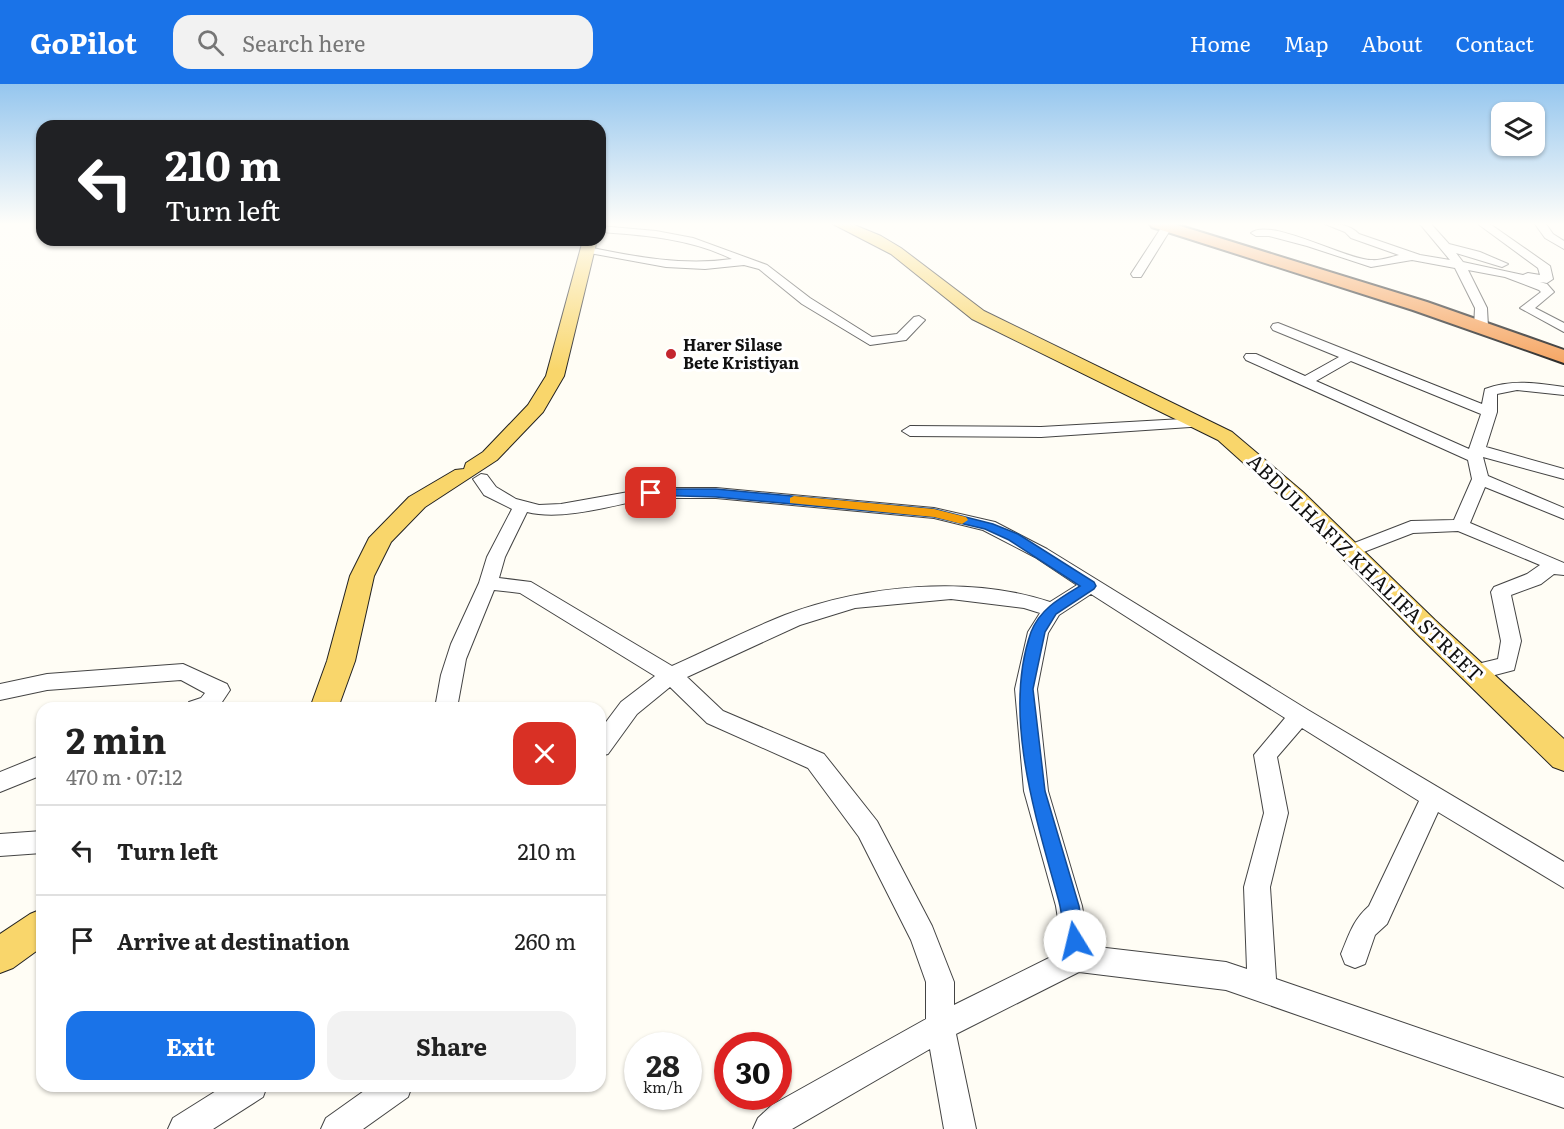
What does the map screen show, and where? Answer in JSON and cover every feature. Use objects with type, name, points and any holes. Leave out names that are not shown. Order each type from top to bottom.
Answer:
[{"type":"highway","points":[[1310,273],[1481,327],[1564,357]]},
{"type":"main road","points":[[326,702],[341,661],[363,576],[381,537],[417,502],[472,474],[536,408],[555,376],[582,273]]},
{"type":"main road","name":"ABDULHAFIZ KHALIFA STREET","points":[[924,273],[978,315],[1225,436],[1256,460],[1472,673],[1564,757]]},
{"type":"main road","points":[[0,955],[36,930]]},
{"type":"street","points":[[770,273],[806,301],[870,341],[902,337],[919,320]]},
{"type":"street","points":[[1461,273],[1481,309],[1481,327]]},
{"type":"street","points":[[1501,273],[1551,281]]},
{"type":"street","points":[[1528,273],[1551,281]]},
{"type":"street","points":[[1547,273],[1551,281]]},
{"type":"street","points":[[1508,274],[1543,287],[1548,292],[1526,308],[1564,328]]},
{"type":"street","points":[[1278,327],[1489,412]]},
{"type":"street","points":[[1251,357],[1304,382],[1476,453],[1564,474]]},
{"type":"street","points":[[1304,382],[1349,357]]},
{"type":"street","points":[[1460,525],[1480,479],[1476,453],[1489,412],[1490,392],[1502,386],[1529,386],[1564,391]]},
{"type":"street","points":[[910,431],[1041,432],[1200,423]]},
{"type":"street","points":[[472,474],[498,497],[521,507],[539,510],[651,493],[716,493],[934,513],[989,526],[1014,537],[1089,586],[1564,876]]},
{"type":"street","points":[[1480,479],[1564,514]]},
{"type":"street","points":[[447,702],[448,687],[460,643],[488,583],[496,557],[521,507]]},
{"type":"street","points":[[1350,551],[1412,527],[1460,525],[1559,568]]},
{"type":"street","points":[[1472,673],[1507,664],[1511,640],[1501,591],[1559,568]]},
{"type":"street","points":[[488,583],[524,587],[671,675],[715,717],[816,761],[868,829],[922,935],[940,982],[940,1027],[960,1129]]},
{"type":"street","points":[[1078,958],[1069,906],[1036,791],[1026,689],[1038,632],[1052,610],[1089,586]]},
{"type":"street","points":[[606,739],[629,708],[671,675],[793,620],[854,601],[951,592],[1026,601],[1052,610]]},
{"type":"street","points":[[0,692],[46,682],[183,672],[219,690],[210,702]]},
{"type":"street","points":[[1262,988],[1257,887],[1276,813],[1265,755],[1300,716]]},
{"type":"street","points":[[0,782],[36,767]]},
{"type":"street","points":[[1355,954],[1365,927],[1378,915],[1433,796]]},
{"type":"street","points":[[0,844],[36,842]]},
{"type":"street","points":[[769,1129],[783,1116],[940,1027],[1078,958],[1226,976],[1564,1093]]},
{"type":"street","points":[[193,1127],[243,1092]]},
{"type":"street","points":[[337,1129],[389,1092]]},
{"type":"slow traffic","points":[[794,500],[934,513],[962,520]]},
{"type":"place","name":"Harer Silase Bete Kristiyan","points":[[671,354]]},
{"type":"route","points":[[651,493],[716,493],[934,513],[989,526],[1014,537],[1089,586],[1052,610],[1038,632],[1026,689],[1036,791],[1069,906],[1075,941]]}]
